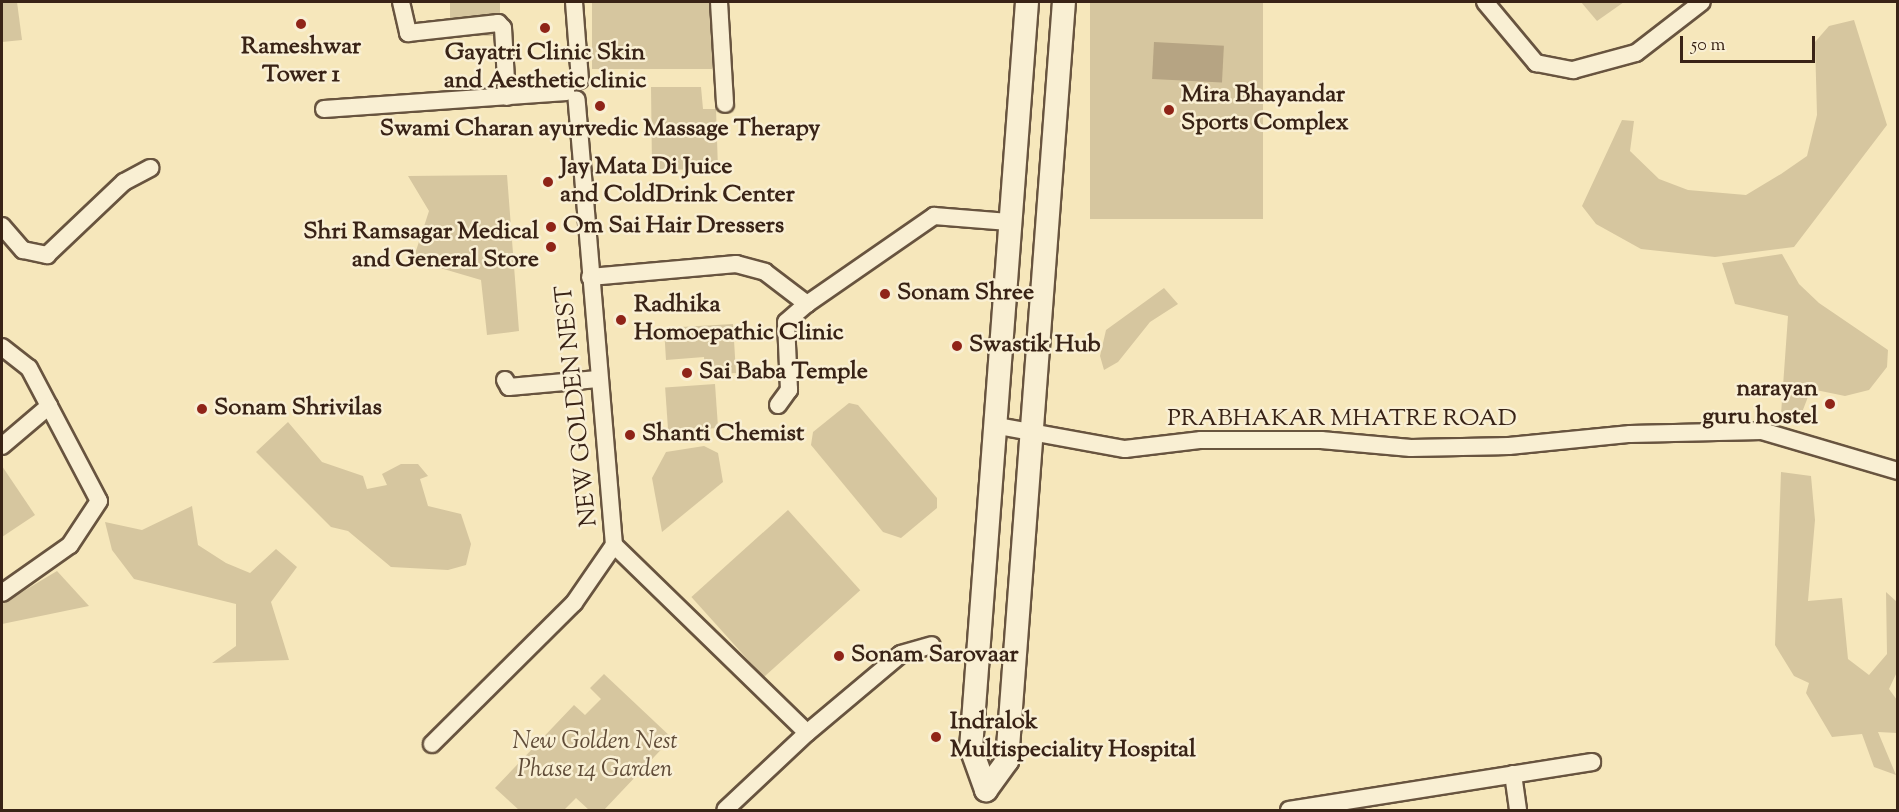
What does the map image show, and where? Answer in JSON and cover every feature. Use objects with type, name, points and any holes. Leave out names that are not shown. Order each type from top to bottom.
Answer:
[{"type":"main road","points":[[987,800],[971,748],[998,426],[1010,222],[1027,2]]},
{"type":"main road","points":[[987,800],[1007,761],[1035,429],[1064,2]]},
{"type":"street","points":[[401,2],[408,33],[498,23],[503,28],[507,97]]},
{"type":"street","points":[[331,112],[507,97],[572,96],[570,81],[580,80],[574,2]]},
{"type":"street","points":[[719,2],[725,104]]},
{"type":"street","points":[[1485,2],[1536,63],[1573,70],[1636,53],[1702,2]]},
{"type":"street","name":"NEW GOLDEN NEST","points":[[432,744],[574,603],[614,545],[572,96]]},
{"type":"street","points":[[2,226],[23,250],[47,255],[123,182],[150,168]]},
{"type":"street","points":[[778,405],[789,390],[786,322],[807,304],[934,216],[1010,222]]},
{"type":"street","points":[[590,277],[736,264],[765,272],[807,304]]},
{"type":"street","points":[[2,347],[29,368],[99,501],[70,544],[2,593]]},
{"type":"street","points":[[505,380],[509,387],[598,379]]},
{"type":"street","points":[[2,446],[49,406]]},
{"type":"street","name":"PRABHAKAR MHATRE ROAD","points":[[998,426],[1035,429],[1125,449],[1201,440],[1321,440],[1411,448],[1509,446],[1630,434],[1762,431],[1898,471]]},
{"type":"street","points":[[614,545],[807,733]]},
{"type":"street","points":[[724,810],[807,733],[901,654],[932,645]]},
{"type":"street","points":[[1289,810],[1357,804],[1513,774],[1592,762]]},
{"type":"street","points":[[1513,774],[1518,810]]},
{"type":"green space","points":[[2,2],[17,2],[22,40],[2,42]]},
{"type":"green space","points":[[450,2],[500,2],[500,36],[450,36]]},
{"type":"green space","points":[[592,2],[712,2],[712,69],[592,69]]},
{"type":"green space","name":"Mira Bhayandar Sports Complex","points":[[1090,2],[1263,2],[1263,219],[1090,219]]},
{"type":"green space","points":[[1581,2],[1624,2],[1597,21]]},
{"type":"green space","points":[[1854,20],[1887,125],[1794,247],[1715,257],[1641,249],[1596,224],[1582,206],[1622,120],[1634,121],[1630,151],[1659,179],[1688,190],[1746,195],[1781,174],[1807,156],[1817,115],[1815,42],[1829,26]]},
{"type":"green space","points":[[651,87],[701,87],[703,109],[716,109],[718,169],[652,170]]},
{"type":"green space","points":[[507,175],[519,331],[487,335],[481,280],[413,260],[429,211],[408,176]]},
{"type":"green space","points":[[1782,254],[1799,284],[1819,303],[1888,350],[1887,367],[1869,390],[1845,396],[1811,389],[1801,415],[1781,414],[1788,316],[1735,304],[1722,263]]},
{"type":"green space","points":[[1164,288],[1178,304],[1150,322],[1118,362],[1104,370],[1100,356],[1106,330]]},
{"type":"green space","points":[[733,324],[736,373],[705,375],[704,357],[666,360],[664,328]]},
{"type":"green space","points":[[715,384],[718,428],[668,431],[665,387]]},
{"type":"green space","points":[[849,403],[858,405],[937,498],[937,508],[901,538],[883,532],[811,445],[813,432]]},
{"type":"green space","points":[[288,422],[322,462],[363,476],[367,489],[387,485],[382,474],[401,464],[418,464],[428,476],[420,479],[428,506],[461,514],[471,544],[466,565],[448,570],[391,567],[348,531],[331,527],[256,452]]},
{"type":"green space","points":[[704,446],[718,453],[723,482],[662,532],[652,478],[666,452]]},
{"type":"green space","points":[[2,466],[35,515],[2,537]]},
{"type":"green space","points":[[1781,472],[1811,476],[1815,520],[1808,601],[1842,598],[1848,659],[1869,675],[1887,654],[1886,592],[1897,602],[1897,672],[1889,689],[1897,700],[1897,733],[1878,732],[1896,775],[1874,767],[1862,734],[1832,737],[1806,693],[1809,683],[1794,676],[1775,645]]},
{"type":"green space","points":[[192,506],[198,545],[226,563],[250,573],[276,549],[297,567],[271,602],[289,660],[212,663],[236,646],[236,604],[134,579],[112,550],[105,522],[142,530]]},
{"type":"green space","points":[[788,510],[860,590],[764,677],[691,597]]},
{"type":"green space","points":[[57,571],[89,606],[2,624],[2,604]]},
{"type":"green space","name":"New Golden Nest Phase 14 Garden","points":[[604,674],[672,738],[604,810],[589,810],[576,798],[564,810],[519,810],[495,788],[574,705],[585,715],[601,699],[590,688]]},
{"type":"shaded area","points":[[1154,42],[1224,46],[1222,83],[1152,79]]},
{"type":"place","name":"Rameshwar Tower 1","points":[[301,24]]},
{"type":"place","name":"Gayatri Clinic Skin and Aesthetic clinic","points":[[545,28]]},
{"type":"place","name":"Swami Charan ayurvedic Massage Therapy","points":[[600,106]]},
{"type":"place","name":"Mira Bhayandar Sports Complex","points":[[1169,110]]},
{"type":"place","name":"Jay Mata Di Juice and ColdDrink Center","points":[[548,182]]},
{"type":"place","name":"Om Sai Hair Dressers","points":[[551,227]]},
{"type":"place","name":"Shri Ramsagar Medical and General Store","points":[[551,247]]},
{"type":"place","name":"Sonam Shree","points":[[885,294]]},
{"type":"place","name":"Radhika Homoepathic Clinic","points":[[621,320]]},
{"type":"place","name":"Swastik Hub","points":[[957,346]]},
{"type":"place","name":"Sai Baba Temple","points":[[687,373]]},
{"type":"place","name":"narayan guru hostel","points":[[1830,404]]},
{"type":"place","name":"Sonam Shrivilas","points":[[202,409]]},
{"type":"place","name":"Shanti Chemist","points":[[630,435]]},
{"type":"place","name":"Sonam Sarovaar","points":[[839,656]]},
{"type":"place","name":"Indralok Multispeciality Hospital","points":[[936,737]]}]
